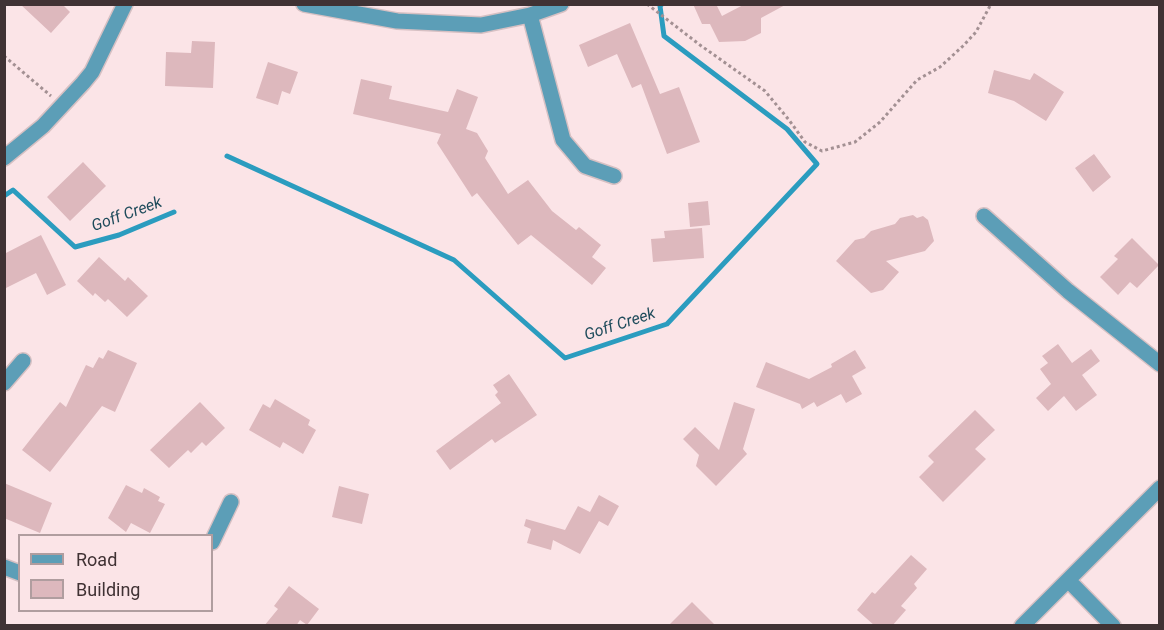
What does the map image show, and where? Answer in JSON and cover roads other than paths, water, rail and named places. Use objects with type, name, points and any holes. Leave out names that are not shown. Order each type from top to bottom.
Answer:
[{"type":"street","points":[[4,158],[43,126],[92,72],[124,4]]},
{"type":"street","points":[[304,4],[397,21],[480,25],[530,15],[561,4]]},
{"type":"street","points":[[530,15],[563,140],[585,166],[614,177]]},
{"type":"street","points":[[984,216],[1068,291],[1160,364]]},
{"type":"street","points":[[4,383],[23,361]]},
{"type":"street","points":[[1022,626],[1158,492]]},
{"type":"street","points":[[213,540],[231,502]]},
{"type":"street","points":[[1068,580],[1113,626]]},
{"type":"waterway","name":"Goff Creek","points":[[227,156],[454,260],[565,358],[667,324],[817,164],[787,129],[664,36],[660,6],[662,4]]},
{"type":"waterway","name":"Goff Creek","points":[[4,196],[13,190],[75,247],[119,235],[174,212]]}]
